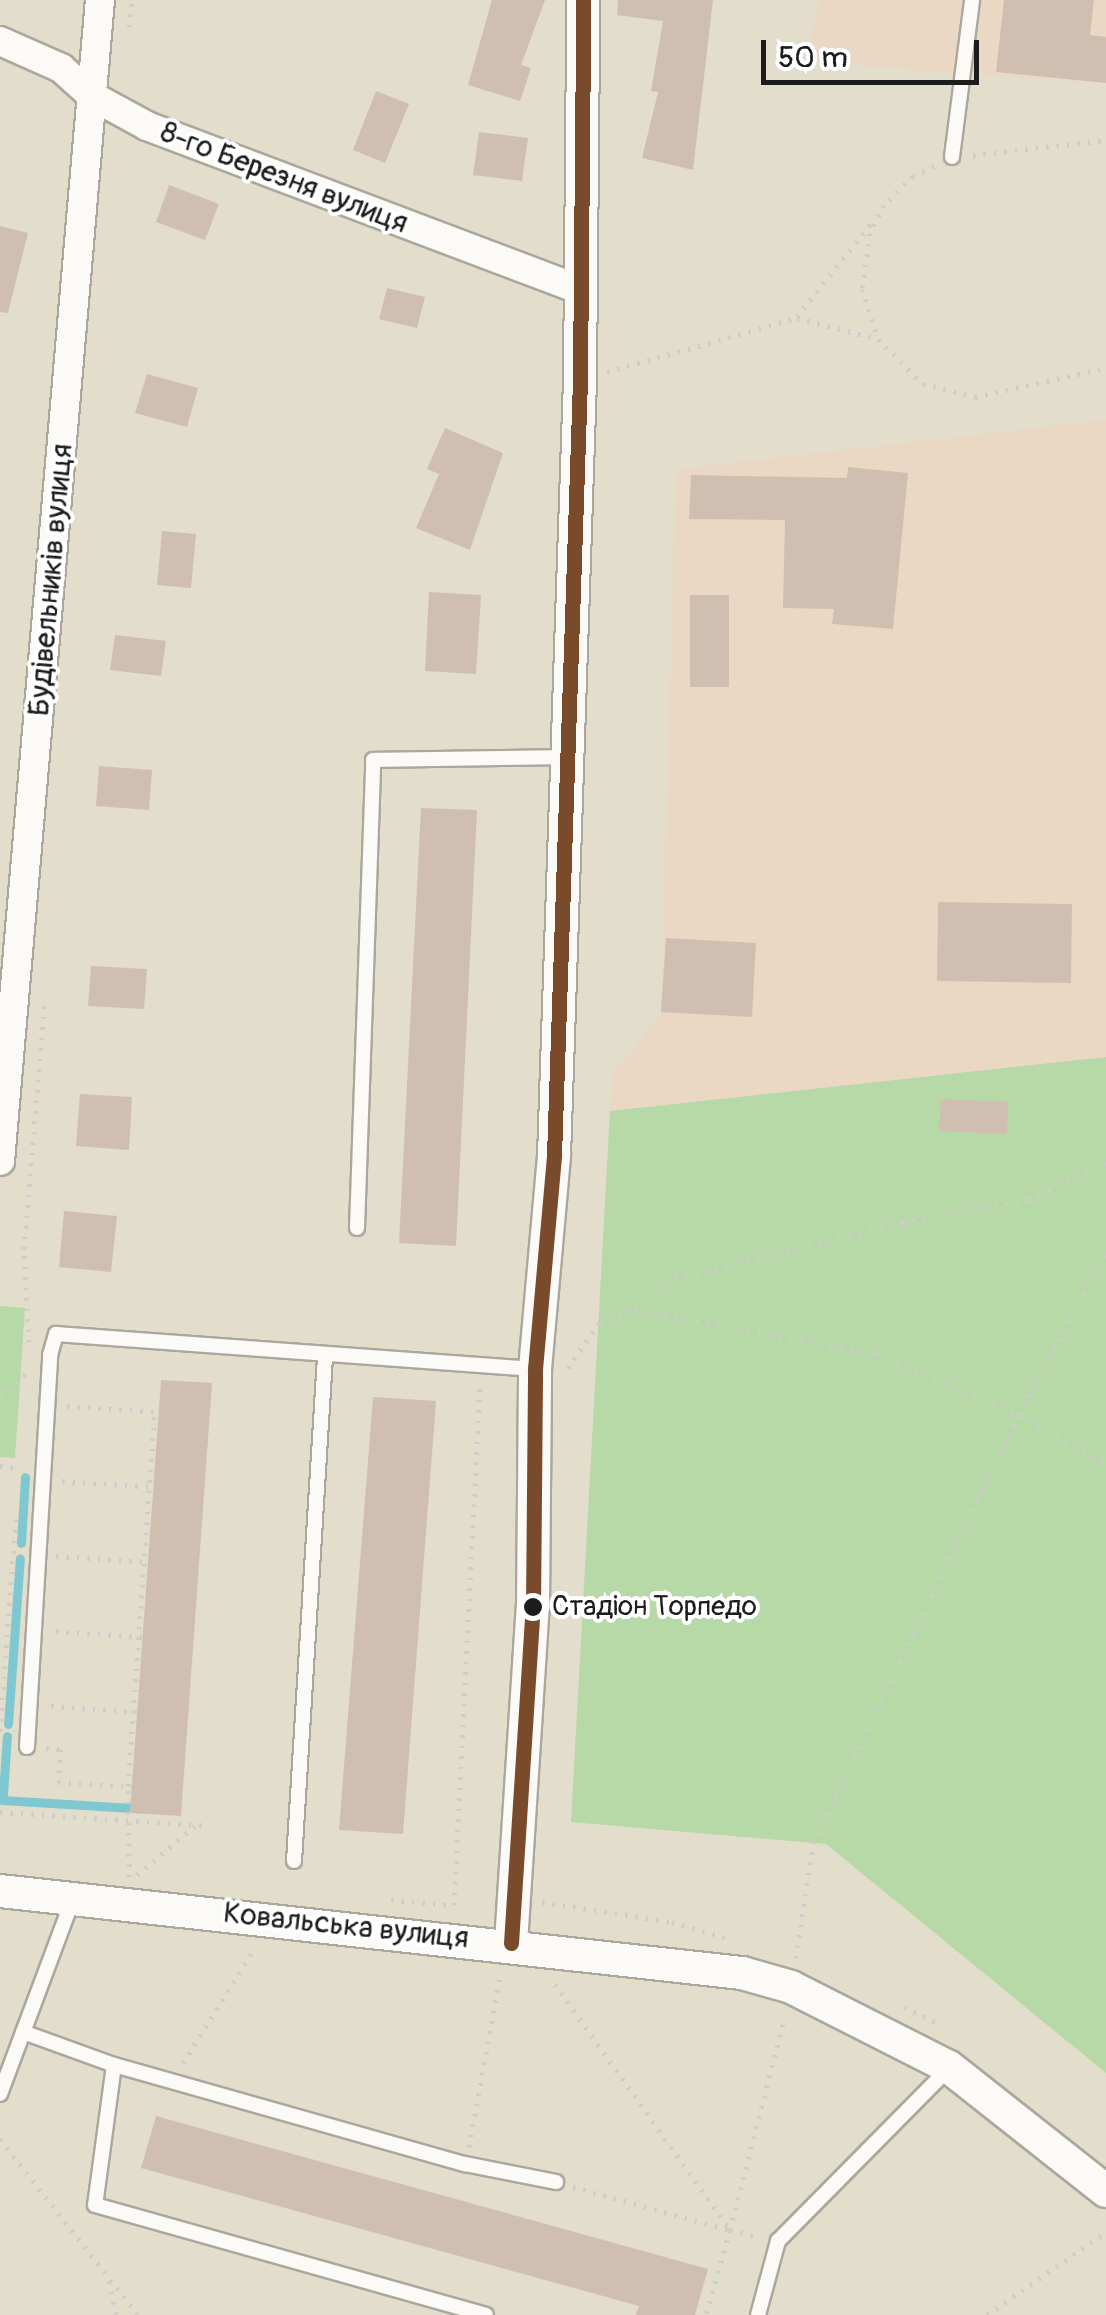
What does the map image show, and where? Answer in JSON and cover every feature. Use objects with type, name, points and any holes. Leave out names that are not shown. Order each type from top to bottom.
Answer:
[{"type":"street","name":"Будівельників вулиця","points":[[0,1161],[100,0]]},
{"type":"street","points":[[510,1963],[533,1607],[535,1370],[554,1156],[564,757],[580,380],[583,0]]},
{"type":"street","name":"8-го Березня вулиця","points":[[0,41],[61,68],[92,96],[147,126],[582,290]]},
{"type":"street","name":"Ковальська вулиця","points":[[0,1891],[510,1963],[742,1973],[791,1987],[950,2067],[1106,2191]]},
{"type":"lane","points":[[952,158],[972,0]]},
{"type":"lane","points":[[357,1228],[373,760],[564,757]]},
{"type":"lane","points":[[27,1746],[46,1404],[56,1334],[535,1370]]},
{"type":"lane","points":[[294,1862],[325,1357]]},
{"type":"lane","points":[[0,2094],[73,1899]]},
{"type":"lane","points":[[22,2032],[114,2065],[174,2078],[466,2164],[556,2182]]},
{"type":"lane","points":[[114,2065],[95,2205],[486,2315]]},
{"type":"lane","points":[[758,2315],[778,2241],[950,2067]]},
{"type":"path","points":[[128,38],[132,0]]},
{"type":"path","points":[[796,318],[884,205],[913,176],[952,158],[1106,140]]},
{"type":"path","points":[[884,205],[862,262],[862,289],[878,339],[923,384],[975,398],[1106,368]]},
{"type":"path","points":[[580,380],[796,318],[878,339]]},
{"type":"path","points":[[26,1392],[31,1308],[24,1249],[46,990]]},
{"type":"path","points":[[568,1368],[600,1322],[634,1310],[665,1280],[902,1222],[1030,1199],[1106,1162]]},
{"type":"path","points":[[796,1958],[813,1843],[1018,1414],[1106,1251]]},
{"type":"path","points":[[634,1310],[876,1354],[1018,1414],[1106,1464]]},
{"type":"path","points":[[377,1900],[454,1905],[481,1366]]},
{"type":"path","points":[[46,1404],[157,1412],[130,1787],[128,1882]]},
{"type":"path","points":[[19,1487],[22,1449]]},
{"type":"path","points":[[0,1466],[20,1468]]},
{"type":"path","points":[[42,1479],[151,1486]]},
{"type":"path","points":[[0,1731],[17,1506]]},
{"type":"path","points":[[38,1554],[146,1562]]},
{"type":"path","points":[[34,1630],[141,1637]]},
{"type":"path","points":[[29,1704],[136,1712]]},
{"type":"path","points":[[27,1746],[60,1749],[58,1782],[130,1787]]},
{"type":"path","points":[[0,1812],[209,1826]]},
{"type":"path","points":[[128,1882],[196,1825]]},
{"type":"path","points":[[110,1880],[148,1883]]},
{"type":"path","points":[[543,1885],[542,1904],[672,1922],[743,1943]]},
{"type":"path","points":[[174,2078],[253,1949],[272,1951]]},
{"type":"path","points":[[778,1953],[813,1966]]},
{"type":"path","points":[[466,2164],[510,1963],[484,1971]]},
{"type":"path","points":[[550,1978],[730,2230]]},
{"type":"path","points":[[898,2004],[945,2029]]},
{"type":"path","points":[[706,2315],[786,2012]]},
{"type":"path","points":[[0,2139],[138,2315]]},
{"type":"path","points":[[556,2182],[778,2241]]},
{"type":"path","points":[[987,2315],[1106,2232]]},
{"type":"path","points":[[109,2278],[116,2315]]},
{"type":"shaded area","points":[[820,0],[1106,0],[1106,83],[804,62]]},
{"type":"shaded area","points":[[1106,420],[1106,1057],[610,1111],[612,1076],[661,1012],[676,469]]},
{"type":"green space","name":"Стадіон Торпедо","points":[[1106,1057],[1106,2073],[826,1844],[571,1822],[610,1111]]},
{"type":"green space","points":[[0,1306],[25,1308],[15,1458],[0,1457]]},
{"type":"building","points":[[492,0],[545,0],[521,65],[531,68],[520,101],[468,85]]},
{"type":"building","points":[[618,0],[713,0],[693,170],[642,158],[658,92],[651,91],[663,21],[617,15]]},
{"type":"building","points":[[1004,0],[1094,0],[1090,35],[1106,37],[1106,83],[996,72]]},
{"type":"building","points":[[376,91],[409,104],[385,163],[353,150]]},
{"type":"building","points":[[479,132],[528,138],[522,181],[473,175]]},
{"type":"building","points":[[169,185],[219,204],[205,240],[156,222]]},
{"type":"building","points":[[0,226],[28,233],[8,313],[0,312]]},
{"type":"building","points":[[387,288],[425,297],[417,328],[379,319]]},
{"type":"building","points":[[147,374],[198,388],[187,427],[135,413]]},
{"type":"building","points":[[445,428],[503,453],[470,550],[416,528],[439,474],[427,469]]},
{"type":"building","points":[[848,467],[908,473],[893,629],[832,624],[834,609],[783,608],[785,520],[689,519],[691,475],[847,478]]},
{"type":"building","points":[[162,531],[196,534],[191,588],[157,585]]},
{"type":"building","points":[[429,592],[481,595],[476,674],[425,671]]},
{"type":"building","points":[[690,595],[729,595],[729,687],[690,687]]},
{"type":"building","points":[[115,635],[166,641],[161,676],[110,670]]},
{"type":"building","points":[[99,766],[152,770],[149,810],[96,806]]},
{"type":"building","points":[[421,808],[477,810],[456,1246],[399,1243]]},
{"type":"building","points":[[938,902],[1072,904],[1071,983],[937,981]]},
{"type":"building","points":[[666,938],[756,943],[752,1017],[661,1012]]},
{"type":"building","points":[[91,966],[147,969],[144,1009],[88,1006]]},
{"type":"building","points":[[80,1094],[132,1097],[129,1150],[76,1146]]},
{"type":"building","points":[[941,1099],[1008,1102],[1007,1134],[939,1131]]},
{"type":"building","points":[[64,1211],[117,1216],[111,1272],[59,1267]]},
{"type":"building","points":[[161,1380],[212,1383],[181,1816],[130,1813]]},
{"type":"building","points":[[373,1397],[436,1401],[403,1834],[339,1830]]},
{"type":"building","points":[[156,2116],[708,2269],[695,2315],[636,2315],[639,2306],[141,2168]]},
{"type":"waterway","points":[[21,1543],[25,1477]]},
{"type":"waterway","points":[[8,1724],[20,1558]]},
{"type":"waterway","points":[[3,1794],[7,1736]]},
{"type":"waterway","points":[[2,1800],[132,1808]]},
{"type":"transit line","points":[[511,1943],[533,1607],[535,1369],[554,1156],[580,380],[583,0]]},
{"type":"place","name":"Стадіон Торпедо","points":[[533,1607]]}]
